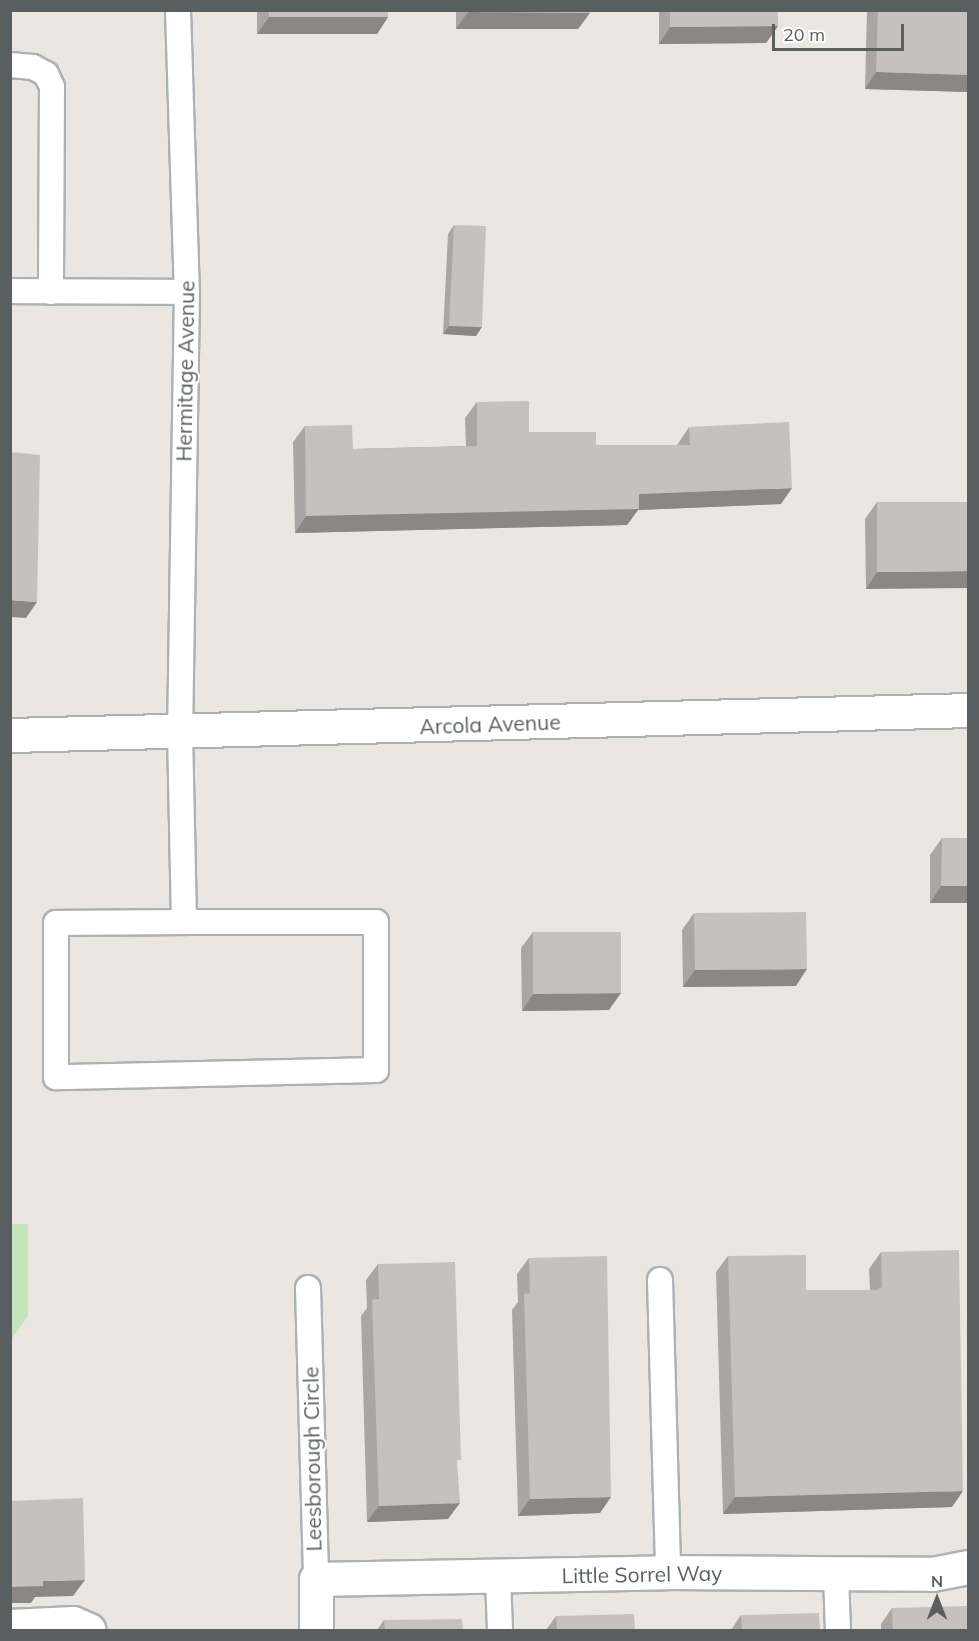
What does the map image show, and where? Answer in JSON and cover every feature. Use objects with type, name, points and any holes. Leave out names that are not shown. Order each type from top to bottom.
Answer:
[{"type":"street","name":"Arcola Avenue","points":[[10,735],[969,710]]},
{"type":"street","name":"Little Sorrel Way","points":[[315,1580],[498,1578],[668,1572],[932,1574],[969,1567]]},
{"type":"street","name":"Leesborough Circle","points":[[315,1580],[316,1630]]},
{"type":"street","points":[[10,1626],[73,1623],[89,1630]]},
{"type":"lane","name":"Hermitage Avenue","points":[[178,10],[187,292],[180,731],[184,922]]},
{"type":"lane","points":[[10,65],[33,67],[46,74],[52,87],[51,292]]},
{"type":"lane","points":[[10,291],[187,292]]},
{"type":"lane","points":[[184,922],[376,922],[376,1070],[56,1077],[56,923],[184,922]]},
{"type":"lane","points":[[660,1280],[668,1572]]},
{"type":"lane","name":"Leesborough Circle","points":[[308,1288],[315,1580]]},
{"type":"lane","points":[[837,1574],[838,1630]]},
{"type":"lane","points":[[498,1578],[500,1630]]},
{"type":"green space","points":[[11,1224],[28,1224],[28,1316],[11,1340]]},
{"type":"building","points":[[269,10],[388,10],[388,17],[269,17]]},
{"type":"building","points":[[468,10],[590,10],[590,13],[468,12]]},
{"type":"building","points":[[670,10],[777,10],[778,26],[670,27]]},
{"type":"building","points":[[878,10],[969,10],[969,75],[876,72]]},
{"type":"building","points":[[454,225],[486,226],[482,327],[449,326]]},
{"type":"building","points":[[529,401],[529,432],[596,432],[596,445],[690,445],[689,427],[789,422],[792,488],[639,494],[639,509],[306,516],[305,426],[352,425],[353,449],[477,446],[477,402]]},
{"type":"building","points":[[10,452],[40,455],[37,602],[10,600]]},
{"type":"building","points":[[877,502],[969,502],[969,571],[877,572]]},
{"type":"building","points":[[942,838],[969,838],[969,886],[941,886]]},
{"type":"building","points":[[806,912],[807,969],[695,970],[694,913]]},
{"type":"building","points":[[533,932],[621,932],[621,993],[533,994]]},
{"type":"building","points":[[959,1250],[963,1491],[735,1497],[728,1256],[806,1255],[806,1290],[876,1290],[882,1287],[881,1252]]},
{"type":"building","points":[[607,1256],[611,1497],[530,1499],[524,1294],[530,1293],[529,1258]]},
{"type":"building","points":[[455,1262],[461,1460],[457,1460],[460,1503],[379,1506],[372,1300],[379,1299],[378,1264]]},
{"type":"building","points":[[83,1498],[85,1580],[43,1581],[43,1586],[10,1587],[10,1501]]},
{"type":"building","points":[[969,1606],[969,1630],[893,1630],[892,1608]]},
{"type":"building","points":[[819,1613],[820,1630],[742,1630],[741,1615]]},
{"type":"building","points":[[634,1614],[635,1630],[557,1630],[556,1616]]},
{"type":"building","points":[[462,1619],[463,1630],[385,1630],[384,1620]]}]
